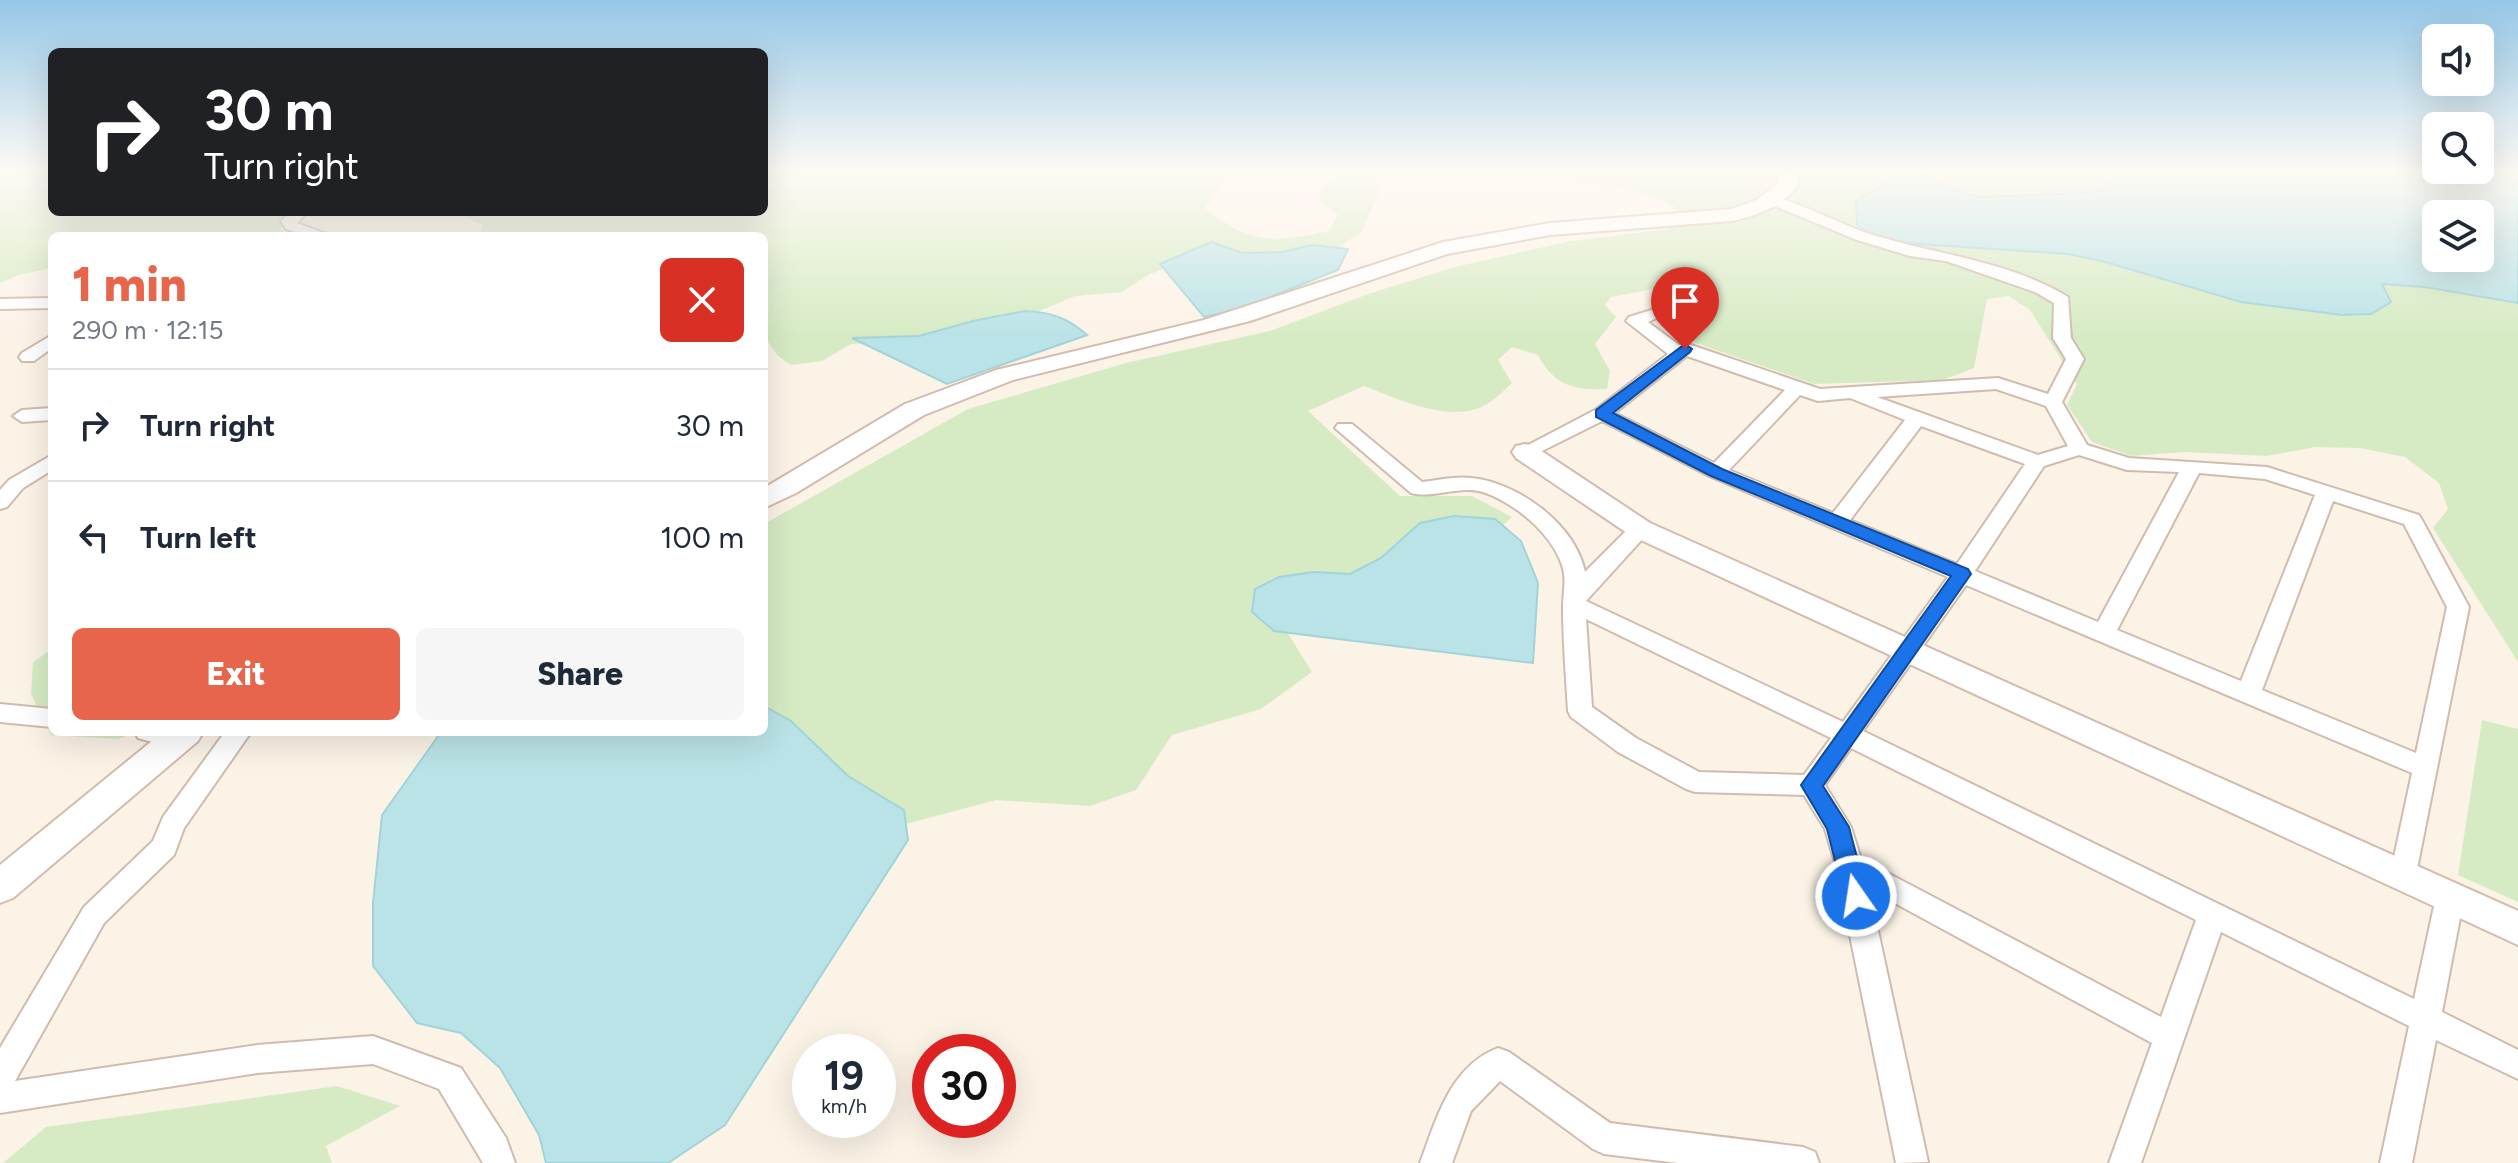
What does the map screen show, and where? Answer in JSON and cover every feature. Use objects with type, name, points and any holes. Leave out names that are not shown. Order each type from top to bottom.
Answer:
[{"type":"street","points":[[768,497],[898,419],[938,399],[1023,369],[1239,317],[1308,295],[1385,265],[1445,248],[1538,230],[1573,227]]},
{"type":"street","points":[[1839,227],[1910,251],[1949,257],[2041,288],[2062,301],[2062,338],[2075,359],[2053,402]]},
{"type":"street","points":[[0,304],[48,303]]},
{"type":"street","points":[[1661,312],[1635,321],[1678,353]]},
{"type":"street","points":[[28,357],[48,343]]},
{"type":"street","points":[[2079,449],[2053,402],[1998,383],[1818,395],[1685,349],[1602,414],[1525,452],[1640,529],[2518,929]]},
{"type":"street","points":[[1716,472],[1797,388]]},
{"type":"street","points":[[1851,394],[2037,462],[2079,449],[2127,464],[2267,473],[2412,520],[2458,607],[2404,876]]},
{"type":"street","points":[[22,416],[48,414]]},
{"type":"street","points":[[1602,414],[1716,472],[2424,767]]},
{"type":"street","points":[[1837,522],[1917,418]]},
{"type":"street","points":[[1345,428],[1418,489],[1474,484],[1511,495],[1548,525],[1567,553],[1576,598],[1580,711],[1627,745],[1695,782],[1811,785]]},
{"type":"street","points":[[1811,785],[1962,574],[2037,462]]},
{"type":"street","points":[[0,503],[8,482],[48,463]]},
{"type":"street","points":[[2104,632],[2192,466]]},
{"type":"street","points":[[2248,694],[2326,492]]},
{"type":"street","points":[[1576,598],[1640,529]]},
{"type":"street","points":[[1576,598],[2518,1065]]},
{"type":"street","points":[[0,713],[48,718]]},
{"type":"street","points":[[0,887],[168,736]]},
{"type":"street","points":[[0,1077],[94,915],[164,847],[172,824],[236,736]]},
{"type":"street","points":[[1811,785],[1838,827],[1850,866],[1910,1163]]},
{"type":"street","points":[[1850,866],[2171,1038]]},
{"type":"street","points":[[2396,1163],[2450,897]]},
{"type":"street","points":[[2125,1163],[2213,913]]},
{"type":"street","points":[[0,1098],[257,1059],[373,1050],[450,1078],[494,1149],[499,1163]]},
{"type":"street","points":[[1436,1163],[1458,1102],[1498,1062],[1604,1138],[1803,1163]]},
{"type":"green space","points":[[0,227],[281,227],[278,230],[284,232],[48,232],[48,269],[0,283]]},
{"type":"green space","points":[[482,227],[1234,227],[1263,238],[1293,238],[1329,231],[1331,227],[1363,227],[1361,233],[1328,253],[1237,258],[1211,251],[1150,274],[1122,292],[1075,296],[1030,315],[917,341],[851,344],[822,361],[791,365],[778,356],[768,342],[768,232],[480,232]]},
{"type":"green space","points":[[1668,227],[2390,227],[2422,252],[2422,272],[2494,272],[2494,265],[2518,266],[2518,662],[2433,528],[2448,509],[2439,483],[2405,457],[2360,448],[2315,447],[2267,456],[2184,452],[2131,456],[2092,442],[2067,405],[2077,384],[2030,310],[2009,296],[1987,299],[1974,368],[1943,380],[1814,384],[1690,341],[1689,298],[1663,287],[1611,297],[1605,305],[1616,317],[1595,344],[1610,371],[1607,389],[1585,389],[1566,384],[1551,373],[1538,355],[1512,347],[1498,360],[1512,383],[1490,402],[1473,410],[1458,412],[1425,408],[1364,386],[1308,411],[1400,496],[1472,496],[1512,517],[1493,534],[1271,606],[1312,672],[1261,709],[1172,735],[1136,790],[1090,806],[996,800],[872,833],[768,736],[768,522],[968,409],[1126,363],[1270,331],[1368,294],[1455,267],[1566,242]]},
{"type":"green space","points":[[48,652],[48,729],[31,694],[33,662]]},
{"type":"green space","points":[[2482,720],[2518,729],[2518,902],[2458,875]]},
{"type":"green space","points":[[68,736],[126,736],[119,739]]},
{"type":"green space","points":[[337,1086],[400,1106],[326,1146],[332,1163],[3,1163],[46,1127]]},
{"type":"water","points":[[1861,227],[2422,227],[2422,272],[2494,272],[2494,227],[2518,227],[2518,303],[2425,287],[2382,284],[2391,302],[2371,314],[2342,315],[2241,302],[2068,254],[1904,243],[1874,236]]},
{"type":"water","points":[[1211,242],[1243,253],[1282,252],[1312,245],[1348,249],[1338,270],[1240,309],[1204,317],[1160,264]]},
{"type":"water","points":[[1025,311],[1059,317],[1087,335],[947,384],[852,338],[919,336]]},
{"type":"water","points":[[1454,516],[1495,519],[1521,541],[1538,583],[1533,663],[1274,631],[1252,612],[1255,589],[1279,577],[1314,572],[1350,574],[1381,558],[1420,523]]},
{"type":"water","points":[[768,708],[791,721],[848,776],[904,810],[908,840],[725,1125],[668,1163],[546,1163],[539,1135],[500,1068],[461,1033],[417,1023],[373,966],[373,903],[382,815],[438,736],[768,736]]},
{"type":"route","points":[[1685,349],[1602,414],[1716,472],[1962,574],[1811,785],[1838,827],[1856,896]]}]
